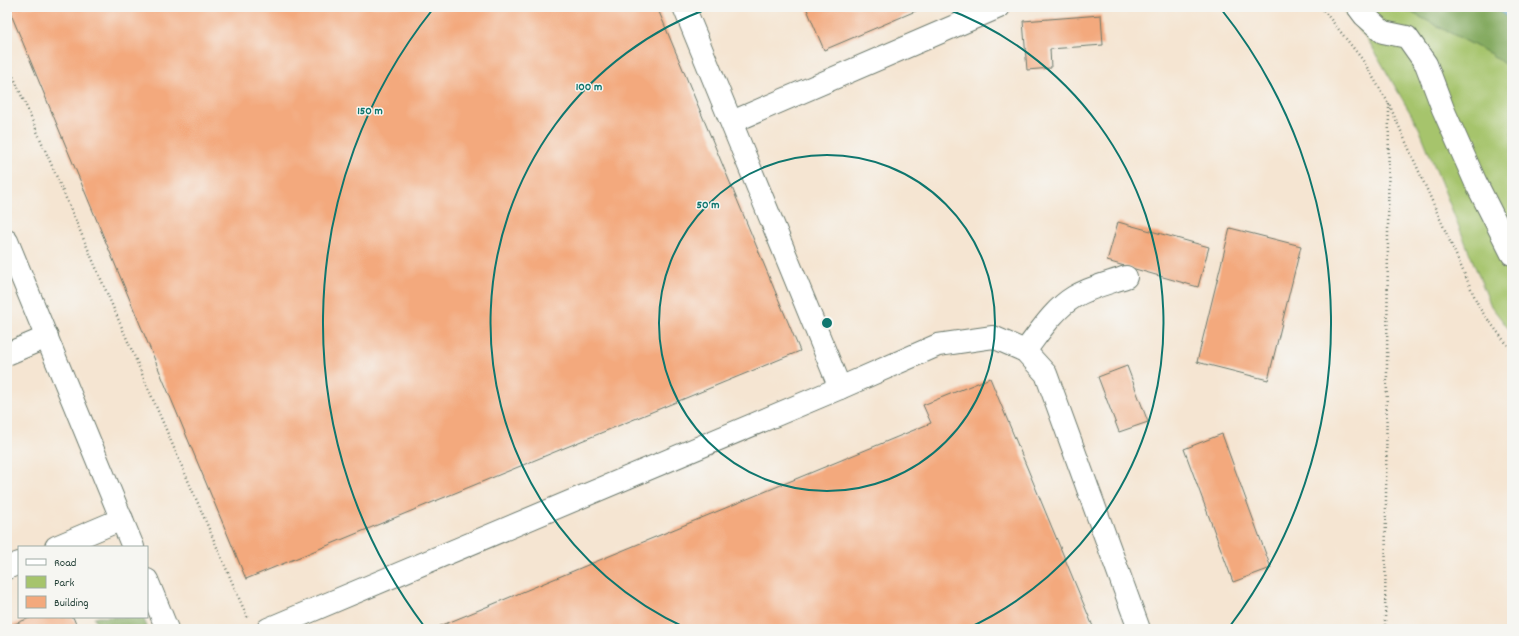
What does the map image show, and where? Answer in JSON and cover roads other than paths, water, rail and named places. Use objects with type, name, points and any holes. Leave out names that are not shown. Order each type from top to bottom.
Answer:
[{"type":"street","points":[[684,7],[840,388]]},
{"type":"street","points":[[732,122],[999,7]]},
{"type":"street","points":[[1358,7],[1364,15],[1383,32],[1407,37],[1426,64],[1443,109],[1475,181],[1512,254]]},
{"type":"street","points":[[7,241],[133,546]]},
{"type":"street","points":[[1025,351],[1056,313],[1073,297],[1126,277]]},
{"type":"street","points":[[7,354],[47,337]]},
{"type":"street","points":[[258,625],[840,388],[938,345],[993,338],[1025,351],[1046,374],[1139,629]]},
{"type":"street","points":[[58,546],[122,519]]},
{"type":"street","points":[[7,568],[18,563]]},
{"type":"street","points":[[148,582],[167,629]]},
{"type":"water","points":[[1496,7],[1512,7],[1512,22]]}]
